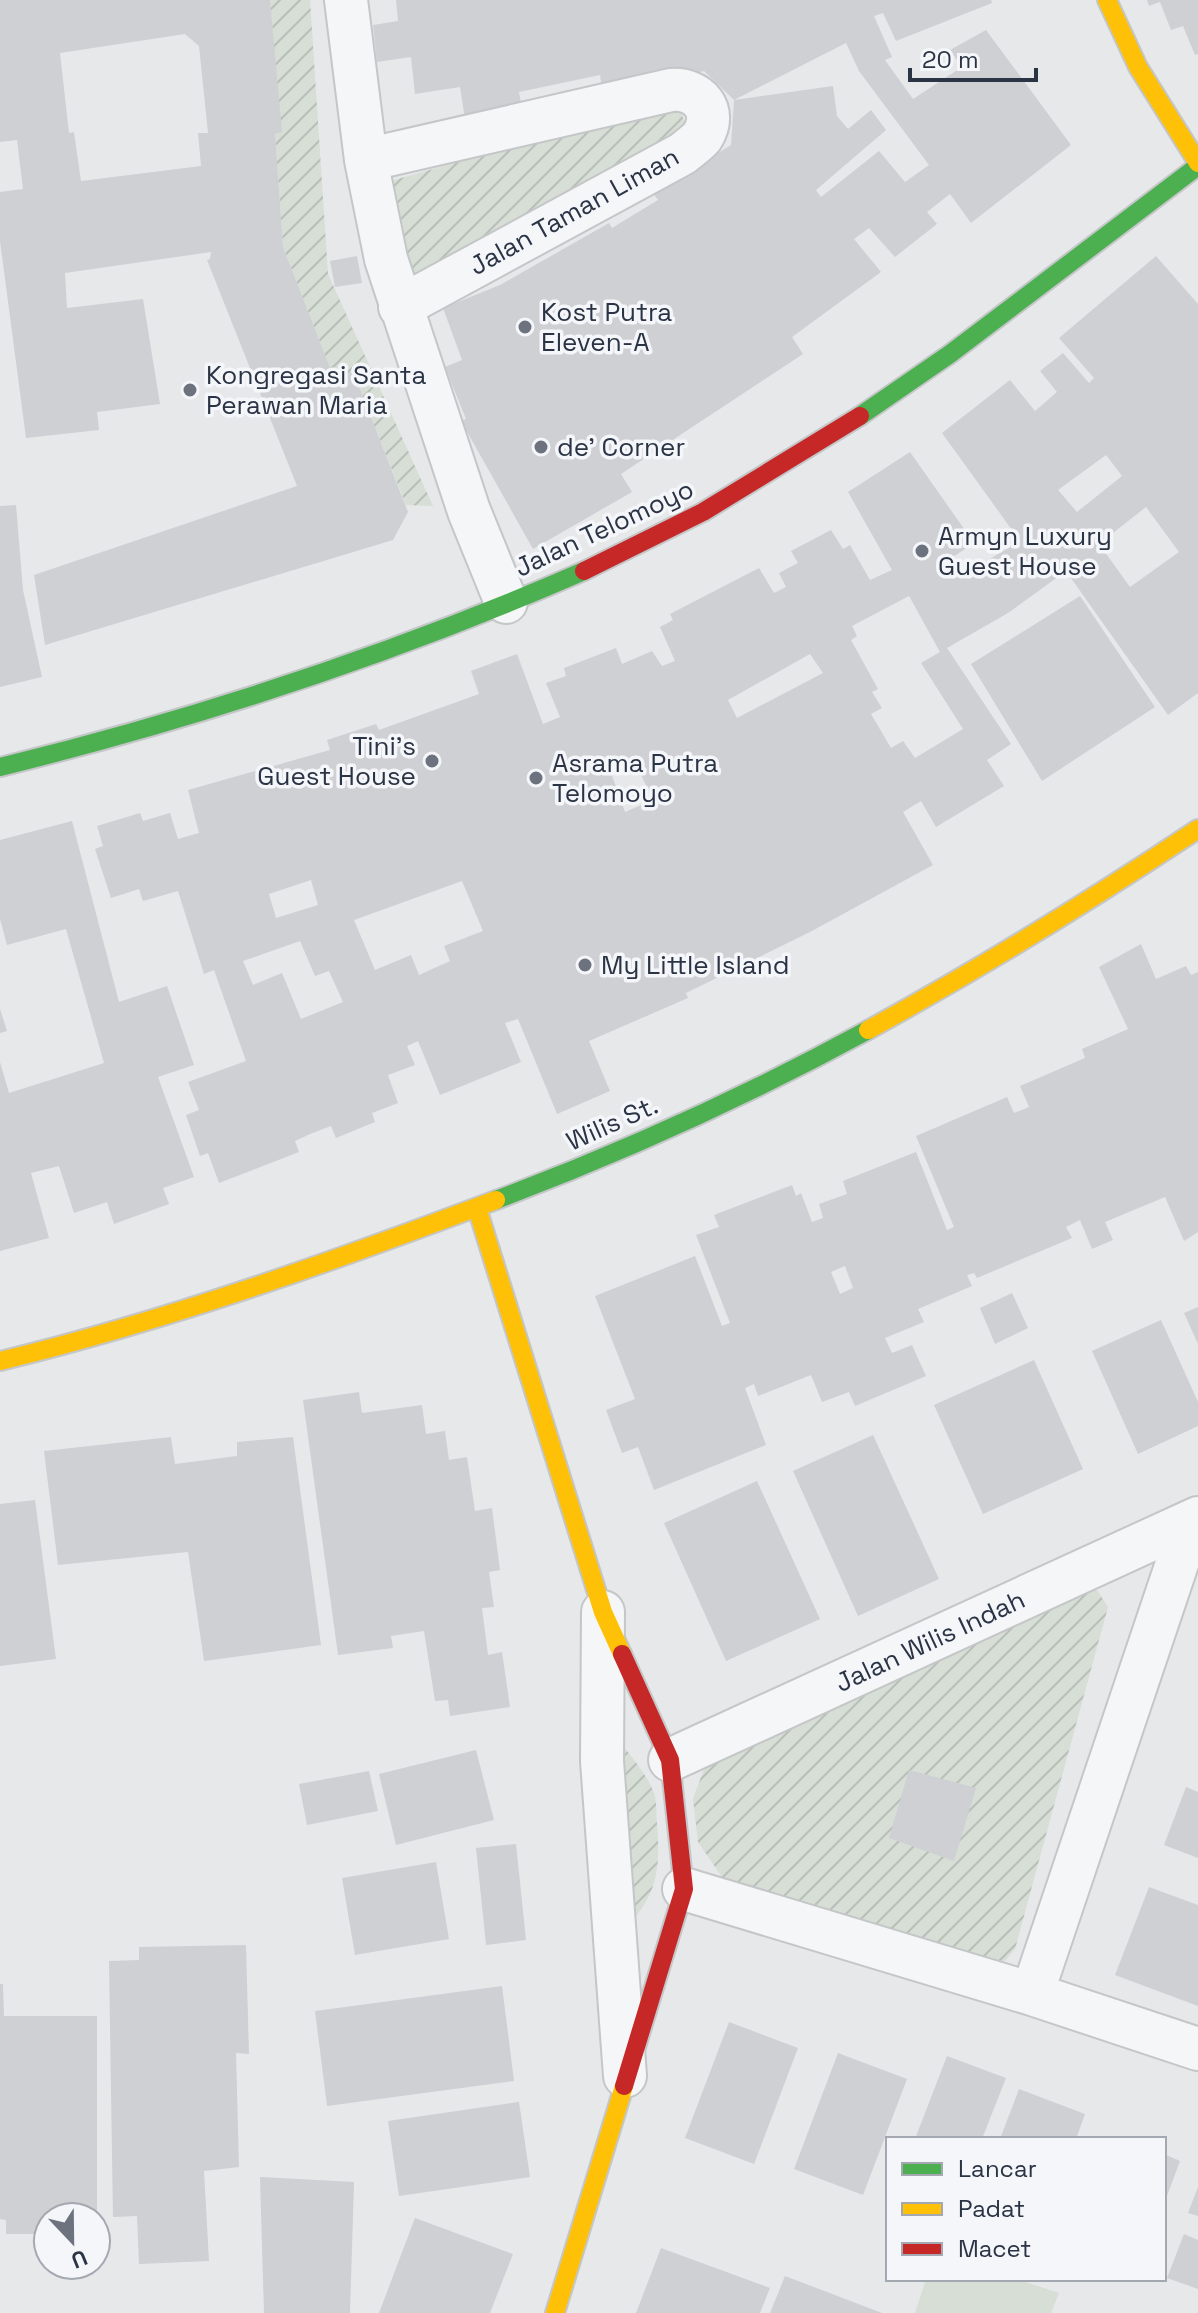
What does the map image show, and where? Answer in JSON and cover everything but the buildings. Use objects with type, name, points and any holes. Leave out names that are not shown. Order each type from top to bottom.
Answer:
[{"type":"street","points":[[346,0],[374,212],[400,307],[469,511],[506,602]]},
{"type":"street","points":[[1107,0],[1138,67],[1198,164]]},
{"type":"street","name":"Jalan Taman Liman","points":[[366,160],[671,90],[687,89],[698,96],[708,114],[701,139],[682,154],[400,307]]},
{"type":"street","name":"Jalan Telomoyo","points":[[0,767],[93,745],[358,660],[647,542],[865,413],[998,319],[1198,164]]},
{"type":"street","name":"Wilis St.","points":[[0,1361],[349,1256],[477,1208],[622,1148],[720,1103],[941,991],[1098,897],[1198,829]]},
{"type":"street","points":[[477,1208],[603,1612],[670,1760],[684,1889],[555,2313]]},
{"type":"street","name":"Jalan Wilis Indah","points":[[670,1760],[1194,1520]]},
{"type":"street","name":"Jalan Wilis Indah","points":[[1032,1994],[1194,1520]]},
{"type":"street","points":[[603,1612],[602,1761],[625,2081]]},
{"type":"street","points":[[684,1889],[1032,1994],[1198,2049]]},
{"type":"shaded area","points":[[270,0],[310,0],[328,274],[433,506],[406,505],[353,372],[334,378],[283,247],[275,134],[281,132]]},
{"type":"shaded area","points":[[666,103],[678,106],[687,127],[417,276],[410,271],[389,186],[394,180]]},
{"type":"shaded area","points":[[1095,1587],[1108,1607],[1015,1949],[1005,1961],[987,1963],[724,1880],[698,1842],[693,1799],[705,1766]]},
{"type":"shaded area","points":[[623,1746],[654,1793],[658,1838],[656,1877],[647,1900],[630,1923]]},
{"type":"shaded area","points":[[925,2281],[1022,2281],[1059,2293],[1051,2313],[915,2313]]},
{"type":"traffic: fast","points":[[860,416],[950,354],[1198,166]]},
{"type":"traffic: fast","points":[[0,767],[149,727],[296,681],[441,629],[584,571]]},
{"type":"traffic: fast","points":[[496,1200],[685,1121],[868,1030]]},
{"type":"traffic: slow","points":[[1107,0],[1138,67],[1198,163]]},
{"type":"traffic: slow","points":[[868,1030],[1035,933],[1198,829]]},
{"type":"traffic: slow","points":[[0,1361],[126,1327],[251,1288],[496,1200]]},
{"type":"traffic: slow","points":[[477,1208],[603,1612],[622,1654]]},
{"type":"traffic: slow","points":[[555,2313],[624,2086]]},
{"type":"traffic: jam","points":[[584,571],[703,512],[860,416]]},
{"type":"traffic: jam","points":[[622,1654],[670,1760],[684,1889],[624,2086]]},
{"type":"place","name":"Kost Putra Eleven-A","points":[[525,327]]},
{"type":"place","name":"Kongregasi Santa Perawan Maria","points":[[190,390]]},
{"type":"place","name":"de' Corner","points":[[541,447]]},
{"type":"place","name":"Armyn Luxury Guest House","points":[[922,551]]},
{"type":"place","name":"Tini’s Guest House","points":[[432,761]]},
{"type":"place","name":"Asrama Putra Telomoyo","points":[[536,778]]},
{"type":"place","name":"My Little Island","points":[[585,965]]}]
